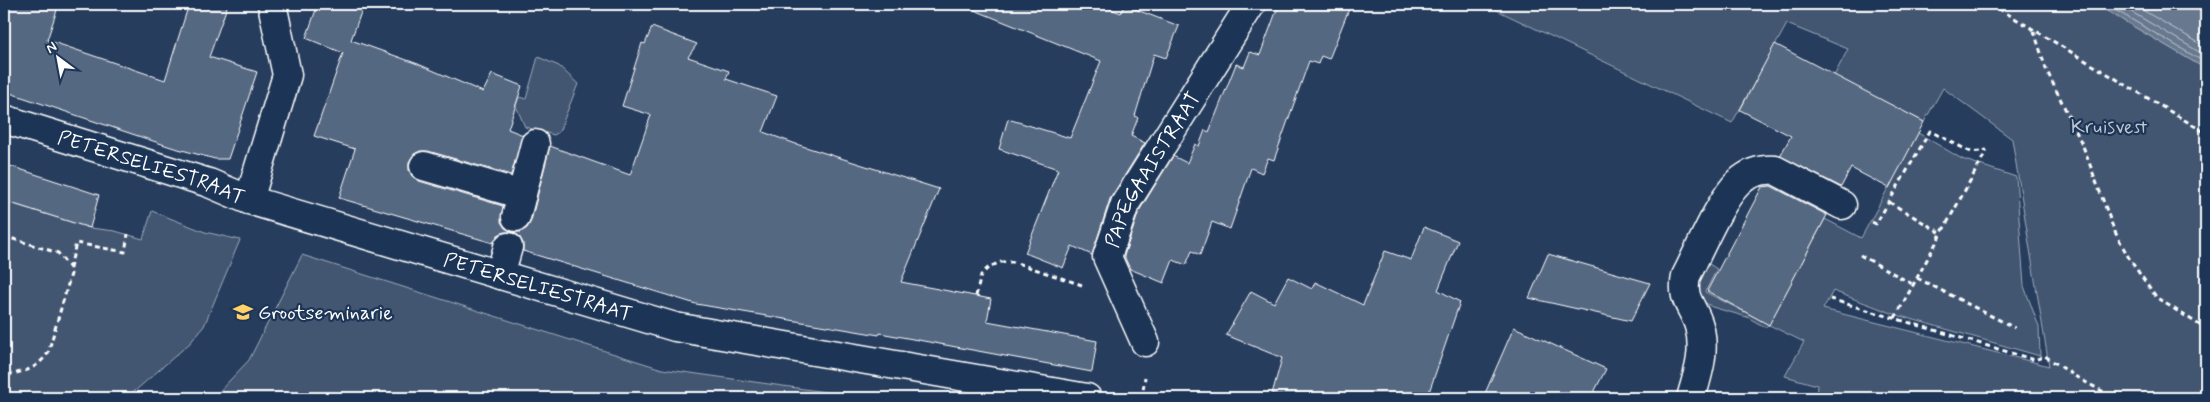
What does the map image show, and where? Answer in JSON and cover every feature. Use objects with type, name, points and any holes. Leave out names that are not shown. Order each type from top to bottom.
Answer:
[{"type":"street","points":[[249,200],[287,75],[272,4]]},
{"type":"street","name":"PAPEGAAISTRAAT","points":[[1145,342],[1107,257],[1125,204],[1251,4]]},
{"type":"street","name":"PETERSELIESTRAAT","points":[[4,119],[209,183],[249,200],[675,327],[1087,398]]},
{"type":"street","points":[[424,166],[519,206],[535,144]]},
{"type":"street","points":[[1691,398],[1700,370],[1703,345],[1699,324],[1686,301],[1684,288],[1686,276],[1728,196],[1747,176],[1765,169],[1775,170],[1842,205]]},
{"type":"street","points":[[500,275],[508,247]]},
{"type":"path","points":[[1991,4],[2034,32],[2206,133]]},
{"type":"path","points":[[2034,32],[2046,69],[2083,146],[2114,230],[2130,260],[2157,298],[2206,329]]},
{"type":"path","points":[[1842,205],[1876,224],[1930,132],[1971,152],[1987,150],[1895,318]]},
{"type":"path","points":[[1889,202],[1941,233]]},
{"type":"path","points":[[4,376],[29,370],[40,364],[48,353],[71,274],[70,268],[76,243],[125,252],[128,234]]},
{"type":"path","points":[[4,236],[58,253],[70,268]]},
{"type":"path","points":[[1860,254],[1914,285]]},
{"type":"path","points":[[976,296],[981,275],[989,267],[1001,262],[1014,262],[1126,303]]},
{"type":"path","points":[[1917,278],[2015,328]]},
{"type":"path","points":[[1830,299],[2036,360],[2045,356],[2078,378],[2115,398]]},
{"type":"green space","name":"Kruisvest","points":[[1484,4],[2095,4],[2206,69],[2206,398],[1816,398],[1817,385],[1785,376],[1804,342],[1769,325],[1765,327],[1747,317],[1712,307],[1703,301],[1696,286],[1706,262],[1717,269],[1705,292],[1769,324],[1825,219],[1861,238],[1918,133],[1962,159],[2016,177],[2024,286],[2039,327],[2040,356],[1897,315],[1833,291],[1823,309],[2049,366],[2012,139],[1943,88],[1924,122],[1834,76],[1848,49],[1787,24],[1732,123]]},
{"type":"green space","points":[[538,57],[559,66],[578,84],[559,132],[554,135],[525,127],[516,106],[519,97],[526,99]]},
{"type":"green space","points":[[4,201],[90,228],[115,231],[143,239],[152,211],[205,232],[240,240],[204,326],[190,343],[136,390],[123,398],[4,398]]},
{"type":"green space","points":[[302,255],[662,369],[868,398],[213,398],[249,360]]},
{"type":"water","points":[[2095,4],[2206,4],[2206,69]]},
{"type":"building","points":[[4,4],[59,4],[47,40],[165,80],[189,4],[228,4],[209,57],[257,72],[228,159],[215,159],[171,147],[4,91]]},
{"type":"building","points":[[318,4],[364,4],[351,40],[418,64],[483,92],[492,74],[522,86],[508,129],[523,135],[511,175],[428,151],[420,151],[414,154],[409,162],[409,170],[412,176],[419,181],[503,206],[501,222],[505,228],[512,232],[504,232],[498,235],[493,243],[339,198],[355,149],[314,136],[343,53],[306,38]]},
{"type":"building","points":[[962,4],[1098,4],[1121,13],[1124,5],[1179,26],[1166,58],[1154,54],[1135,116],[1138,118],[1131,136],[1145,143],[1110,199],[1092,255],[1072,246],[1063,268],[1025,253],[1058,169],[999,149],[1008,119],[1070,138],[1101,61]]},
{"type":"building","points":[[1279,4],[1351,4],[1329,59],[1321,56],[1318,64],[1309,61],[1274,160],[1268,158],[1262,173],[1251,168],[1230,229],[1212,222],[1200,255],[1192,251],[1186,265],[1173,260],[1164,283],[1130,269],[1124,256],[1139,211],[1173,156],[1187,163],[1195,144],[1199,146],[1205,130],[1209,132],[1236,64],[1244,67],[1250,52],[1260,55]]},
{"type":"building","points":[[652,27],[697,44],[688,57],[729,71],[726,79],[777,96],[763,132],[939,189],[901,282],[991,299],[987,321],[1097,341],[1092,372],[880,333],[879,335],[696,304],[523,251],[523,243],[519,236],[513,232],[521,232],[527,228],[531,221],[550,146],[630,175],[651,115],[622,106],[642,43],[645,44]]},
{"type":"building","points":[[1775,44],[1924,122],[1889,188],[1851,168],[1841,187],[1780,156],[1791,136],[1740,110]]},
{"type":"building","points":[[4,164],[99,195],[90,228],[4,201]]},
{"type":"building","points":[[1771,186],[1827,215],[1769,325],[1707,291],[1762,187]]},
{"type":"building","points":[[1424,227],[1458,241],[1438,290],[1460,302],[1427,398],[1301,398],[1272,394],[1282,358],[1226,335],[1251,291],[1274,303],[1288,277],[1312,289],[1315,282],[1363,305],[1385,251],[1411,260]]},
{"type":"building","points":[[1548,254],[1650,283],[1631,321],[1529,298]]},
{"type":"building","points":[[1514,327],[1606,369],[1591,398],[1483,398]]},
{"type":"place","name":"Grootseminarie","points":[[243,312]]}]
